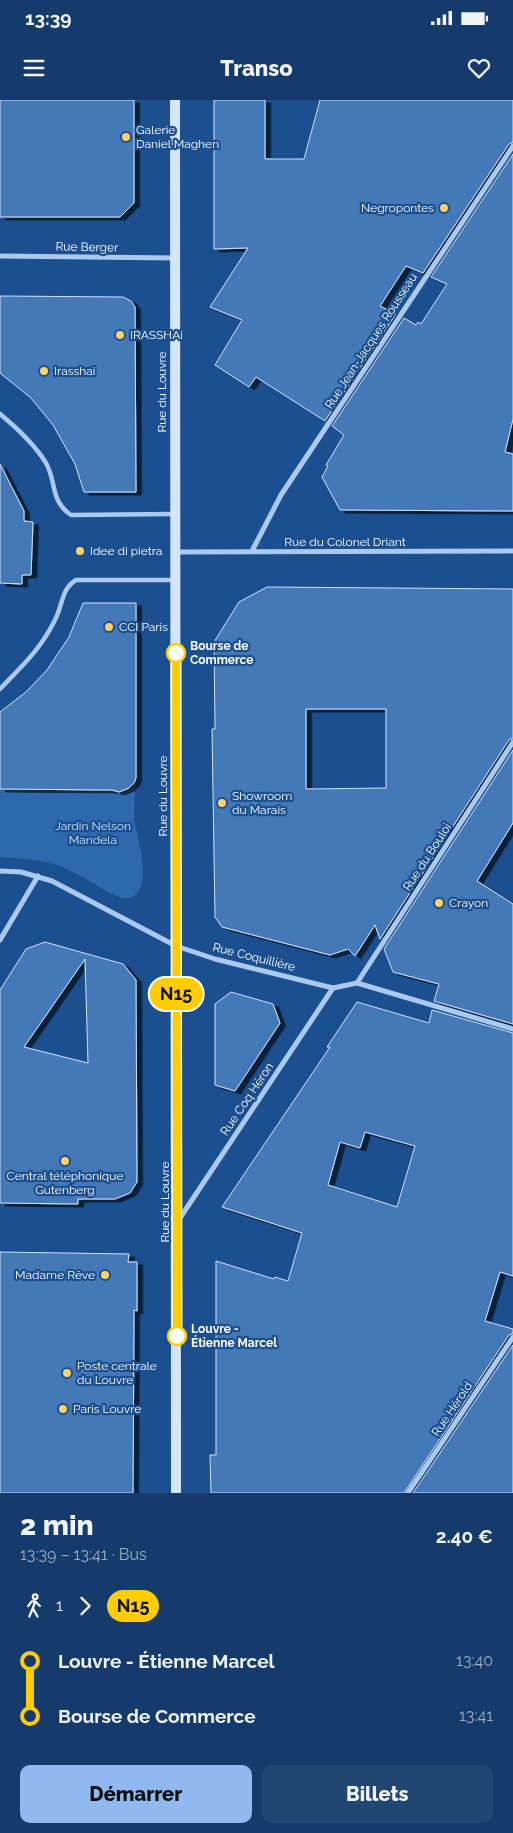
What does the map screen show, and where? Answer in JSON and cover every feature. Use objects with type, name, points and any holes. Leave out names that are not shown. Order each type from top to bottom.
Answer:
[{"type":"main road","name":"Rue du Louvre","points":[[174,100],[178,1221],[176,1493]]},
{"type":"street","name":"Rue Jean-Jacques Rousseau","points":[[252,551],[281,495],[513,146]]},
{"type":"street","name":"Rue Berger","points":[[0,256],[174,258]]},
{"type":"street","points":[[0,414],[18,430],[46,464],[58,503],[71,515],[176,514]]},
{"type":"street","name":"Rue du Colonel Driant","points":[[176,552],[513,551]]},
{"type":"street","points":[[0,689],[31,658],[56,619],[65,588],[76,580],[176,580]]},
{"type":"street","name":"Rue du Bouloi","points":[[357,983],[513,742]]},
{"type":"street","name":"Rue Coquillière","points":[[0,871],[38,876],[52,881],[176,946],[225,961],[333,988],[357,983],[513,1029]]},
{"type":"street","points":[[0,940],[38,876]]},
{"type":"street","name":"Rue Coq Héron","points":[[178,1221],[333,988]]},
{"type":"street","name":"Rue Hérold","points":[[408,1493],[513,1337]]},
{"type":"green space","name":"Jardin Nelson Mandela","points":[[136,778],[134,816],[141,851],[143,879],[140,890],[133,896],[121,898],[61,866],[35,860],[0,857],[0,789],[122,790],[130,787]]},
{"type":"building","points":[[0,100],[134,100],[134,203],[120,217],[0,217]]},
{"type":"building","points":[[214,100],[265,100],[265,159],[304,159],[320,100],[513,100],[513,142],[509,144],[423,273],[406,266],[380,306],[396,314],[325,421],[256,377],[249,387],[215,365],[242,320],[210,307],[248,248],[214,249]]},
{"type":"building","points":[[513,154],[513,419],[505,452],[513,454],[513,511],[340,510],[322,477],[328,466],[326,465],[344,435],[332,426],[404,318],[416,325],[418,322],[421,324],[447,284],[431,277]]},
{"type":"building","points":[[0,296],[123,297],[131,301],[135,307],[136,492],[84,492],[75,464],[53,425],[31,398],[0,373]]},
{"type":"building","points":[[0,464],[24,511],[24,521],[33,522],[31,575],[22,575],[22,584],[0,583]]},
{"type":"building","points":[[267,587],[513,589],[513,738],[509,740],[380,939],[375,925],[355,956],[348,949],[330,955],[222,927],[215,917],[212,729],[215,729],[214,642],[239,602]],"holes":[[[306,709],[386,709],[386,788],[306,789]]]},
{"type":"building","points":[[83,603],[136,603],[136,778],[134,783],[129,788],[119,792],[112,790],[0,789],[0,712],[26,692],[47,670],[69,637]]},
{"type":"building","points":[[513,750],[513,823],[477,881],[513,904],[513,1024],[434,1001],[439,984],[393,972],[384,949]]},
{"type":"building","points":[[45,942],[123,964],[136,980],[137,1182],[130,1193],[115,1199],[78,1199],[78,1204],[0,1203],[0,990],[26,949]],"holes":[[[85,959],[88,1063],[24,1047]]]},
{"type":"building","points":[[231,992],[273,1004],[280,1023],[235,1091],[215,1085],[215,1004]]},
{"type":"building","points":[[357,1002],[429,1023],[432,1010],[513,1033],[513,1276],[500,1272],[485,1321],[513,1329],[513,1333],[509,1335],[404,1493],[211,1493],[210,1455],[216,1455],[216,1261],[274,1279],[275,1277],[288,1281],[302,1233],[222,1207],[330,1047],[327,1047]],"holes":[[[365,1132],[415,1146],[397,1207],[328,1185],[340,1142],[360,1148]]]},
{"type":"building","name":"Poste centrale du Louvre","points":[[0,1252],[129,1254],[128,1262],[137,1262],[137,1311],[134,1310],[133,1493],[0,1493]]},
{"type":"building","points":[[513,1345],[513,1493],[413,1493]]},
{"type":"bus line","name":"N15","points":[[176,653],[177,1336]]},
{"type":"place","name":"Galerie Daniel Maghen","points":[[126,137]]},
{"type":"place","name":"Negropontes","points":[[444,208]]},
{"type":"place","name":"IRASSHAi","points":[[120,335]]},
{"type":"place","name":"Irasshai","points":[[44,371]]},
{"type":"place","name":"Idee di pietra","points":[[80,551]]},
{"type":"place","name":"CCI Paris","points":[[109,627]]},
{"type":"place","name":"Bourse de Commerce","points":[[176,653]]},
{"type":"place","name":"Showroom du Marais","points":[[222,803]]},
{"type":"place","name":"Crayon","points":[[439,903]]},
{"type":"place","name":"Central téléphonique Gutenberg","points":[[65,1161]]},
{"type":"place","name":"Madame Rêve","points":[[105,1275]]},
{"type":"place","name":"Louvre - Étienne Marcel","points":[[177,1336]]},
{"type":"place","name":"Poste centrale du Louvre","points":[[67,1373]]},
{"type":"place","name":"Paris Louvre","points":[[63,1409]]}]
